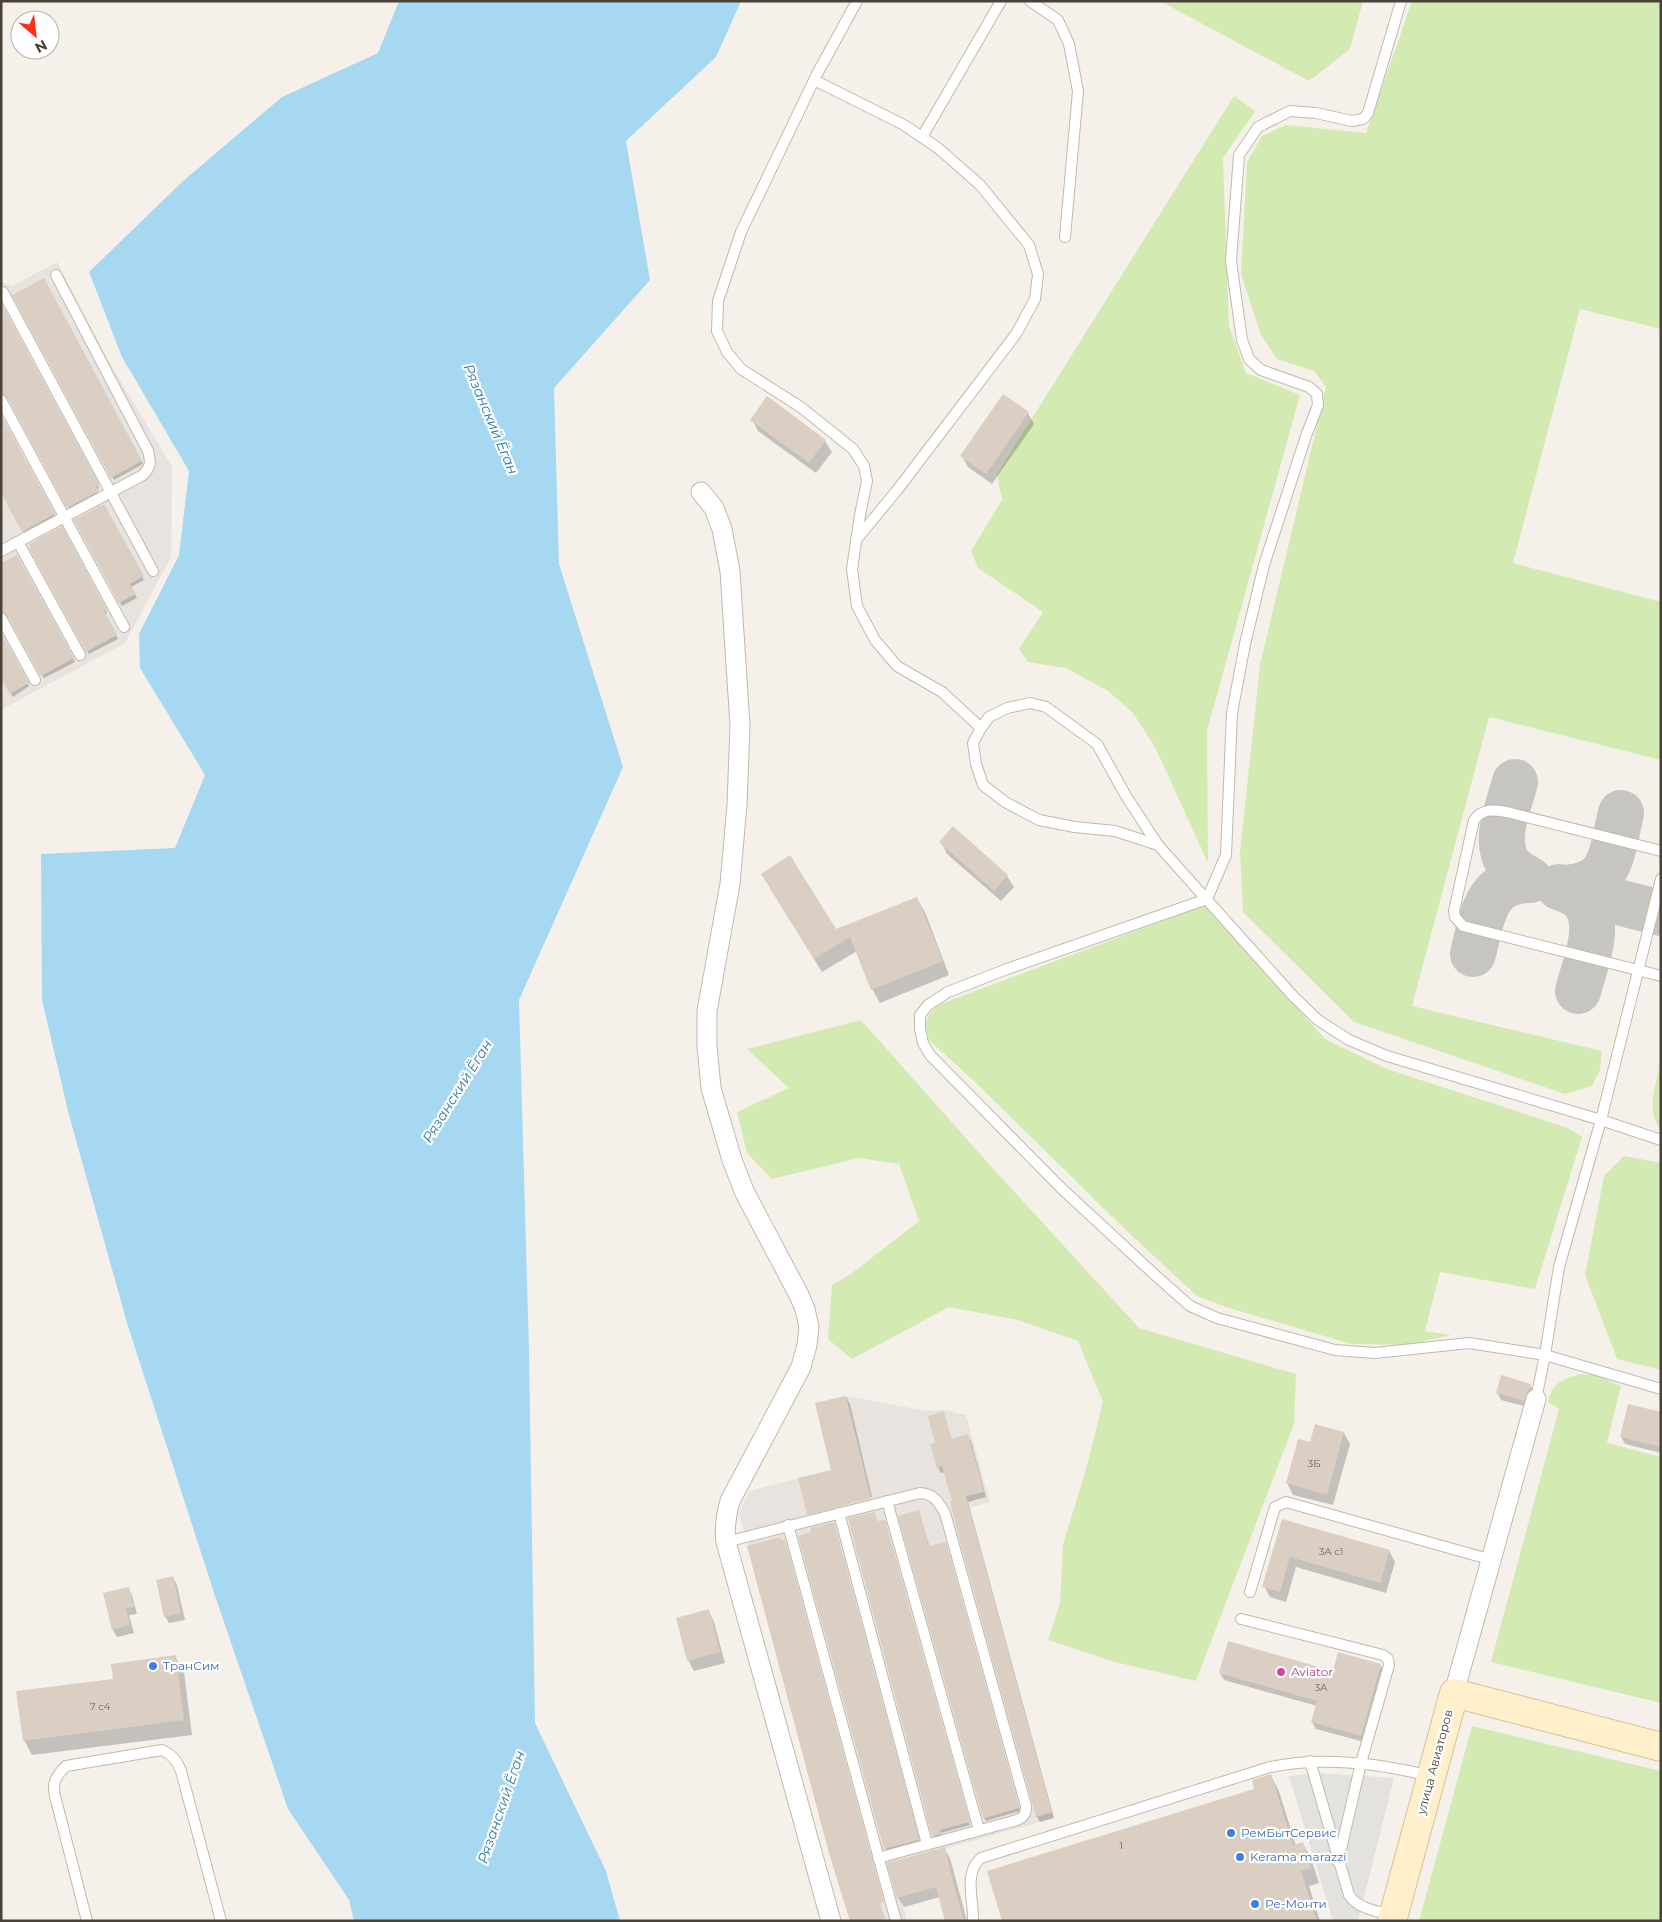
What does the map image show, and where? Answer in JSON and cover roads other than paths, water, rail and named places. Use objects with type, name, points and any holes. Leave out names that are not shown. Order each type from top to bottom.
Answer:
[{"type":"main road","name":"улица Авиаторов","points":[[1393,1918],[1454,1693],[1661,1747]]},
{"type":"street","points":[[701,492],[714,508],[717,515],[722,529],[730,571],[740,726],[737,805],[730,884],[707,1011],[707,1046],[711,1088],[732,1160],[745,1193],[800,1295],[809,1327],[808,1345],[801,1367],[730,1500],[724,1529],[831,1921]]},
{"type":"street","points":[[1454,1693],[1536,1398]]},
{"type":"lane","points":[[857,1],[814,80],[741,232],[718,300],[717,331],[727,352],[741,368],[802,408],[853,450],[864,466],[867,481],[852,569],[857,606],[875,640],[897,666],[942,692],[981,728]]},
{"type":"lane","points":[[922,137],[1001,1]]},
{"type":"lane","points":[[1030,1],[1058,20],[1070,44],[1078,91],[1065,237]]},
{"type":"lane","points":[[1401,1],[1368,113],[1362,119],[1352,121],[1316,113],[1290,111],[1258,127],[1240,155],[1231,261],[1242,340],[1250,360],[1261,370],[1310,387],[1318,394],[1318,405],[1264,565],[1245,644],[1232,713],[1226,855],[1207,899],[1007,969],[948,992],[928,1005],[920,1015],[920,1029],[923,1043],[930,1054],[1060,1187],[1190,1306],[1218,1318],[1335,1350],[1375,1353],[1468,1344],[1545,1355],[1661,1389]]},
{"type":"lane","points":[[814,80],[904,125],[938,148],[980,185],[1029,245],[1038,274],[1035,299],[1016,334],[898,489],[856,540]]},
{"type":"lane","points":[[1,551],[142,476],[150,469],[151,461],[148,451],[56,275]]},
{"type":"lane","points":[[3,292],[154,572]]},
{"type":"lane","points":[[1,400],[124,627]]},
{"type":"lane","points":[[18,542],[80,655]]},
{"type":"lane","points":[[1,618],[35,680]]},
{"type":"lane","points":[[1158,845],[1115,830],[1075,827],[1039,820],[1005,802],[983,785],[976,764],[973,743],[981,728],[989,718],[1007,708],[1030,703],[1046,707],[1097,744],[1126,796],[1158,845],[1294,997],[1318,1020],[1349,1040],[1387,1056],[1601,1120],[1661,1140]]},
{"type":"lane","points":[[1661,852],[1507,812],[1483,811],[1474,820],[1454,911],[1455,917],[1463,926],[1661,976]]},
{"type":"lane","points":[[1536,1398],[1559,1267],[1601,1120],[1661,879]]},
{"type":"lane","points":[[726,1542],[920,1493],[930,1494],[938,1501],[945,1513],[1026,1806],[1026,1812],[1023,1817],[878,1858]]},
{"type":"lane","points":[[887,1501],[979,1830]]},
{"type":"lane","points":[[1250,1592],[1275,1507],[1286,1502],[1492,1560]]},
{"type":"lane","points":[[839,1513],[927,1844]]},
{"type":"lane","points":[[788,1526],[896,1921]]},
{"type":"lane","points":[[1241,1619],[1383,1654],[1388,1659],[1389,1665],[1361,1763],[1338,1862]]},
{"type":"lane","points":[[87,1921],[55,1796],[53,1785],[57,1774],[66,1766],[162,1750],[178,1762],[221,1921]]},
{"type":"lane","points":[[1310,1761],[1349,1895],[1353,1902],[1393,1918]]},
{"type":"lane","points":[[974,1921],[970,1878],[975,1862],[980,1858],[1291,1762],[1361,1763],[1396,1768],[1432,1777]]},
{"type":"water","name":"Рязанский Ёган","points":[[399,1],[741,1],[716,57],[626,141],[650,280],[554,388],[559,564],[623,767],[519,1000],[529,1351],[535,1723],[606,1871],[620,1921],[354,1921],[349,1900],[288,1809],[215,1596],[127,1323],[69,1115],[42,1000],[41,854],[175,848],[205,775],[140,668],[139,634],[179,555],[189,471],[122,357],[89,272],[182,182],[282,97],[378,53]]},
{"type":"place","name":"ТранСим","points":[[153,1666]]},
{"type":"place","name":"Aviator","points":[[1281,1672]]},
{"type":"place","name":"РемБытСервис","points":[[1231,1833]]},
{"type":"place","name":"Kerama marazzi","points":[[1240,1857]]},
{"type":"place","name":"Ре-Монти","points":[[1255,1904]]}]
